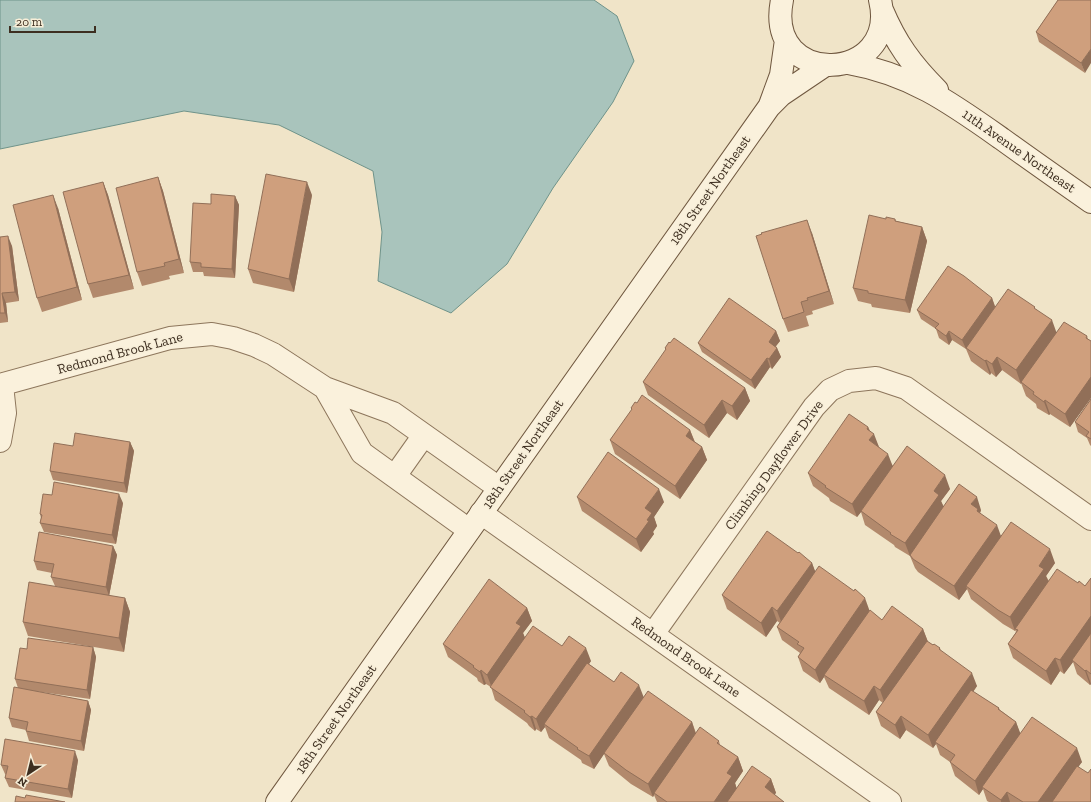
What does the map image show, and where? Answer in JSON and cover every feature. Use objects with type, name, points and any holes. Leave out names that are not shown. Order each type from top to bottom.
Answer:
[{"type":"street","points":[[777,4],[781,27],[786,40],[793,50],[812,63],[824,66],[840,66],[848,64],[862,56],[874,43],[881,27],[881,5]]},
{"type":"street","name":"11th Avenue Northeast","points":[[881,5],[894,38],[927,80],[947,101]]},
{"type":"street","name":"18th Street Northeast","points":[[769,107],[781,75],[786,40]]},
{"type":"street","name":"11th Avenue Northeast","points":[[848,64],[873,68],[898,76],[947,101],[1091,202]]},
{"type":"street","name":"18th Street Northeast","points":[[277,802],[769,107],[781,95],[824,66]]},
{"type":"street","name":"Redmond Brook Lane","points":[[1,385],[170,338],[212,334],[254,345],[292,366],[325,388],[393,413],[499,488]]},
{"type":"street","name":"Climbing Dayflower Drive","points":[[653,634],[814,407],[830,390],[849,381],[876,378],[906,388],[1091,519]]},
{"type":"street","points":[[0,442],[4,413],[1,385]]},
{"type":"street","name":"Redmond Brook Lane","points":[[325,388],[362,453],[395,476],[475,522],[653,634],[890,802]]},
{"type":"street","points":[[395,476],[424,435]]},
{"type":"water","points":[[0,0],[594,0],[617,16],[634,61],[613,102],[553,188],[507,264],[451,313],[378,281],[382,232],[373,171],[279,125],[184,111],[0,149]]},
{"type":"building","points":[[1058,0],[1091,0],[1091,49],[1081,63],[1036,32]]},
{"type":"building","points":[[266,174],[307,182],[289,279],[248,269]]},
{"type":"building","points":[[158,177],[179,259],[164,263],[165,266],[137,272],[116,188]]},
{"type":"building","points":[[103,182],[129,275],[88,284],[63,192]]},
{"type":"building","points":[[211,194],[235,196],[232,269],[201,267],[201,263],[190,262],[193,203],[211,204]]},
{"type":"building","points":[[53,195],[77,287],[37,298],[13,205]]},
{"type":"building","points":[[869,215],[886,219],[886,217],[895,219],[895,221],[922,227],[905,300],[868,293],[868,291],[853,288]]},
{"type":"building","points":[[807,220],[829,291],[807,298],[808,300],[801,302],[804,312],[783,319],[756,236],[762,234],[761,233]]},
{"type":"building","points":[[8,236],[15,292],[2,293],[5,313],[0,313],[0,237]]},
{"type":"building","points":[[948,266],[964,276],[992,298],[962,340],[949,331],[946,336],[935,328],[939,324],[917,310]]},
{"type":"building","points":[[1008,289],[1052,320],[1016,370],[997,357],[992,364],[986,360],[985,361],[966,348]]},
{"type":"building","points":[[729,298],[776,331],[769,342],[777,348],[769,359],[767,358],[751,380],[698,343]]},
{"type":"building","points":[[1064,322],[1087,336],[1086,338],[1091,341],[1091,377],[1065,414],[1045,400],[1044,402],[1033,394],[1034,392],[1021,382]]},
{"type":"building","points":[[674,338],[745,388],[732,406],[722,400],[704,425],[643,382],[666,349],[665,348],[669,342],[670,343]]},
{"type":"building","points":[[642,395],[690,430],[686,436],[702,447],[675,486],[610,440],[632,409],[631,408],[635,402],[637,403]]},
{"type":"building","points":[[1091,399],[1091,439],[1086,436],[1089,432],[1075,422]]},
{"type":"building","points":[[849,414],[868,427],[867,429],[874,434],[869,440],[888,454],[852,504],[825,487],[826,486],[808,473]]},
{"type":"building","points":[[75,433],[130,442],[124,483],[50,471],[54,443],[73,446]]},
{"type":"building","points":[[907,446],[945,475],[934,491],[939,495],[905,543],[890,534],[891,533],[861,511]]},
{"type":"building","points":[[608,452],[659,489],[645,508],[652,513],[647,520],[649,521],[636,539],[577,497]]},
{"type":"building","points":[[54,482],[119,494],[112,535],[40,523],[43,494],[52,495]]},
{"type":"building","points":[[959,484],[977,497],[971,504],[978,509],[977,511],[997,525],[954,586],[913,559],[910,555]]},
{"type":"building","points":[[1011,522],[1050,549],[1039,566],[1044,569],[1010,617],[966,586]]},
{"type":"building","points":[[767,531],[798,553],[799,552],[812,563],[777,611],[772,607],[761,623],[722,595]]},
{"type":"building","points":[[39,532],[113,546],[106,587],[51,577],[54,564],[34,561]]},
{"type":"building","points":[[819,566],[854,591],[855,589],[865,598],[815,670],[798,657],[804,648],[797,644],[799,642],[777,627]]},
{"type":"building","points":[[1057,569],[1085,586],[1091,578],[1091,616],[1060,660],[1055,658],[1046,671],[1008,644],[1018,630],[1015,629]]},
{"type":"building","points":[[489,579],[527,608],[516,623],[521,626],[487,675],[481,670],[480,672],[443,644]]},
{"type":"building","points":[[29,582],[125,598],[119,638],[23,622]]},
{"type":"building","points":[[892,606],[923,629],[880,690],[874,686],[864,701],[824,675],[870,610],[882,620]]},
{"type":"building","points":[[533,626],[562,646],[569,636],[586,648],[536,719],[532,716],[530,717],[524,712],[525,711],[490,687]]},
{"type":"building","points":[[1091,633],[1091,674],[1072,660]]},
{"type":"building","points":[[28,638],[93,647],[87,690],[15,679],[20,648],[27,649]]},
{"type":"building","points":[[927,641],[940,648],[939,649],[972,673],[928,735],[901,716],[895,725],[876,712]]},
{"type":"building","points":[[587,663],[614,682],[621,672],[639,685],[589,756],[577,749],[578,748],[544,724]]},
{"type":"building","points":[[14,687],[88,701],[81,741],[26,731],[28,722],[9,718]]},
{"type":"building","points":[[971,690],[999,708],[998,709],[1016,722],[975,781],[950,762],[955,755],[935,742]]},
{"type":"building","points":[[648,691],[692,722],[648,784],[626,770],[604,753]]},
{"type":"building","points":[[1032,717],[1077,748],[1038,802],[1023,802],[1007,792],[1001,800],[982,787]]},
{"type":"building","points":[[700,727],[719,741],[717,743],[738,757],[727,773],[732,776],[714,802],[667,802],[654,793]]},
{"type":"building","points":[[5,739],[75,751],[68,789],[5,778],[8,766],[1,765]]},
{"type":"building","points":[[752,766],[771,779],[765,787],[784,802],[727,802]]},
{"type":"building","points":[[1077,766],[1088,773],[1091,769],[1091,802],[1052,802]]},
{"type":"building","points":[[26,795],[65,802],[15,802],[16,796],[25,798]]}]
